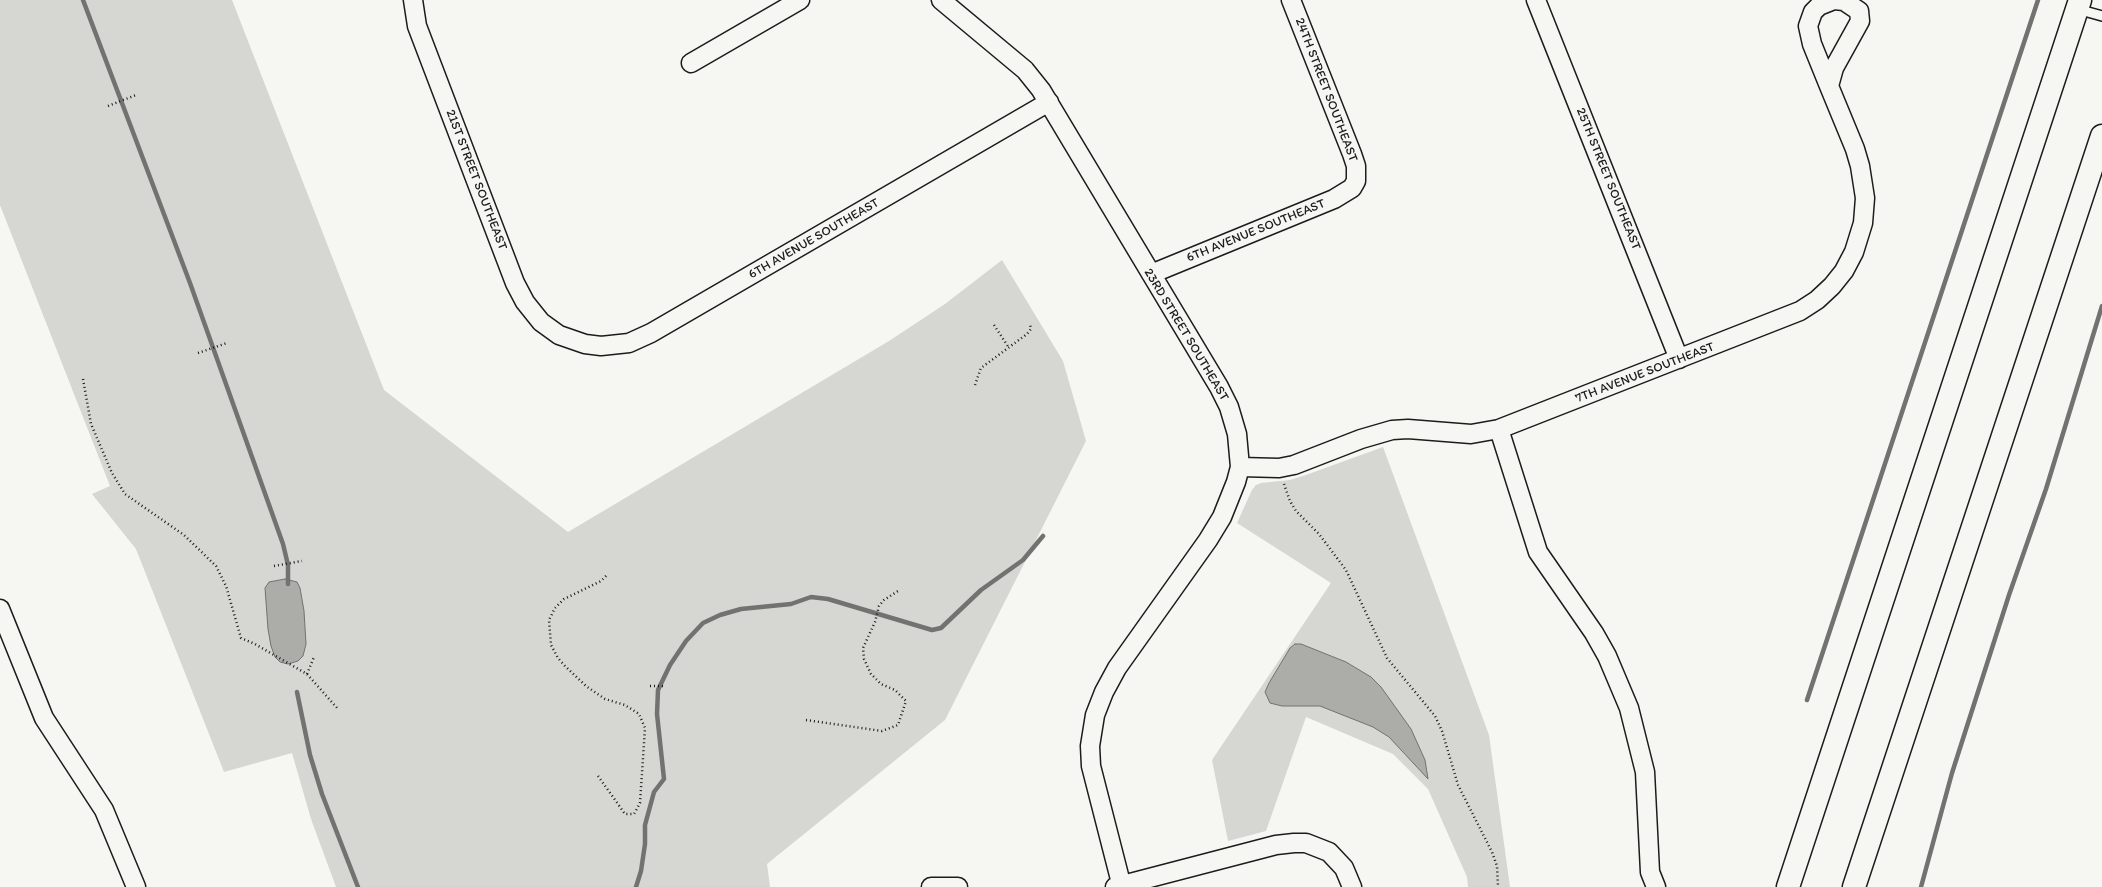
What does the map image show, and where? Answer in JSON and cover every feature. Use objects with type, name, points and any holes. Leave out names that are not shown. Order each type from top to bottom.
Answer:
[{"type":"highway","points":[[1788,887],[2078,4]]},
{"type":"highway","points":[[1854,887],[2102,136]]},
{"type":"highway","points":[[1868,887],[1927,668]]},
{"type":"street","name":"21ST STREET SOUTHEAST","points":[[413,0],[417,26],[516,283],[525,302],[541,322],[559,335],[570,340]]},
{"type":"street","points":[[692,63],[800,0]]},
{"type":"street","name":"23RD STREET SOUTHEAST","points":[[941,0],[1025,70],[1049,102],[1226,400],[1236,426],[1240,467],[1229,501],[1215,529],[1118,668],[1104,692],[1095,715],[1090,746],[1091,766],[1120,887]]},
{"type":"street","name":"24TH STREET SOUTHEAST","points":[[1291,0],[1352,154],[1356,166],[1356,181]]},
{"type":"street","name":"25TH STREET SOUTHEAST","points":[[1536,0],[1679,359]]},
{"type":"street","name":"7TH AVENUE SOUTHEAST","points":[[1240,467],[1279,468],[1308,461],[1361,439],[1392,430],[1408,429],[1471,434],[1499,429],[1800,311],[1817,300],[1832,286],[1844,271],[1854,252],[1862,229],[1865,198],[1860,166],[1829,86]]},
{"type":"street","name":"6TH AVENUE SOUTHEAST","points":[[570,340],[593,345],[615,345],[628,343],[651,333],[1049,102]]},
{"type":"street","name":"6TH AVENUE SOUTHEAST","points":[[1151,274],[1334,199],[1352,188],[1356,181]]},
{"type":"street","points":[[1499,429],[1538,552],[1594,633],[1610,663],[1629,708],[1645,772],[1650,872],[1656,887]]},
{"type":"street","points":[[0,609],[44,718],[104,810],[136,887]]},
{"type":"street","points":[[1120,887],[1276,845],[1306,843],[1329,852],[1344,868],[1352,887]]},
{"type":"street","points":[[931,887],[958,887]]},
{"type":"lane","points":[[2078,4],[2102,16]]},
{"type":"path","points":[[108,106],[136,95]]},
{"type":"path","points":[[974,385],[981,368],[1027,334],[1031,329],[1030,324]]},
{"type":"path","points":[[994,325],[1009,348]]},
{"type":"path","points":[[198,353],[227,343]]},
{"type":"path","points":[[83,379],[87,409],[93,430],[112,473],[125,494],[166,521],[193,542],[216,566],[226,586],[241,638],[255,644],[307,674],[338,709]]},
{"type":"path","points":[[1279,468],[1288,495],[1296,511],[1320,534],[1346,570],[1387,658],[1435,716],[1442,731],[1458,785],[1492,852],[1497,866],[1498,887]]},
{"type":"path","points":[[274,566],[302,560]]},
{"type":"path","points":[[598,776],[625,814],[634,814],[640,803],[645,728],[639,714],[625,705],[604,699],[586,686],[565,666],[558,658],[551,645],[549,633],[550,620],[555,608],[564,599],[601,580],[608,574]]},
{"type":"path","points":[[806,720],[882,731],[898,725],[906,701],[895,690],[881,684],[871,674],[864,658],[863,648],[875,622],[879,606],[884,600],[898,591]]},
{"type":"path","points":[[307,674],[314,657]]},
{"type":"path","points":[[650,686],[666,686]]},
{"type":"shaded area","points":[[0,0],[232,0],[384,390],[568,532],[889,341],[945,304],[1002,260],[1063,361],[1086,441],[945,720],[767,864],[770,887],[336,887],[311,819],[292,753],[224,772],[136,549],[92,494],[110,486],[0,205]]},
{"type":"shaded area","points":[[1383,447],[1489,735],[1510,887],[1468,887],[1467,877],[1428,789],[1393,754],[1306,717],[1266,831],[1228,841],[1212,760],[1331,583],[1237,523],[1252,490],[1256,485],[1261,483],[1290,480]]},
{"type":"shaded area","points":[[285,579],[297,582],[300,588],[304,611],[306,644],[303,656],[298,661],[288,664],[280,662],[275,657],[271,646],[268,629],[265,588],[269,582]]},
{"type":"shaded area","points":[[1295,644],[1301,644],[1346,662],[1371,677],[1381,687],[1411,729],[1425,760],[1428,779],[1389,737],[1373,727],[1320,706],[1282,706],[1270,703],[1265,692],[1290,648]]},
{"type":"waterway","points":[[83,0],[190,283],[283,544],[288,565],[288,584]]},
{"type":"waterway","points":[[1807,700],[2038,0]]},
{"type":"waterway","points":[[1921,887],[1952,773],[2009,595],[2046,489],[2102,306]]},
{"type":"waterway","points":[[636,887],[641,871],[645,844],[645,825],[654,792],[664,779],[657,714],[658,690],[670,665],[686,641],[703,623],[720,615],[741,609],[791,604],[811,597],[828,599],[932,630],[941,628],[981,590],[1023,560],[1043,536]]},
{"type":"waterway","points":[[297,692],[310,755],[322,794],[358,887]]}]
